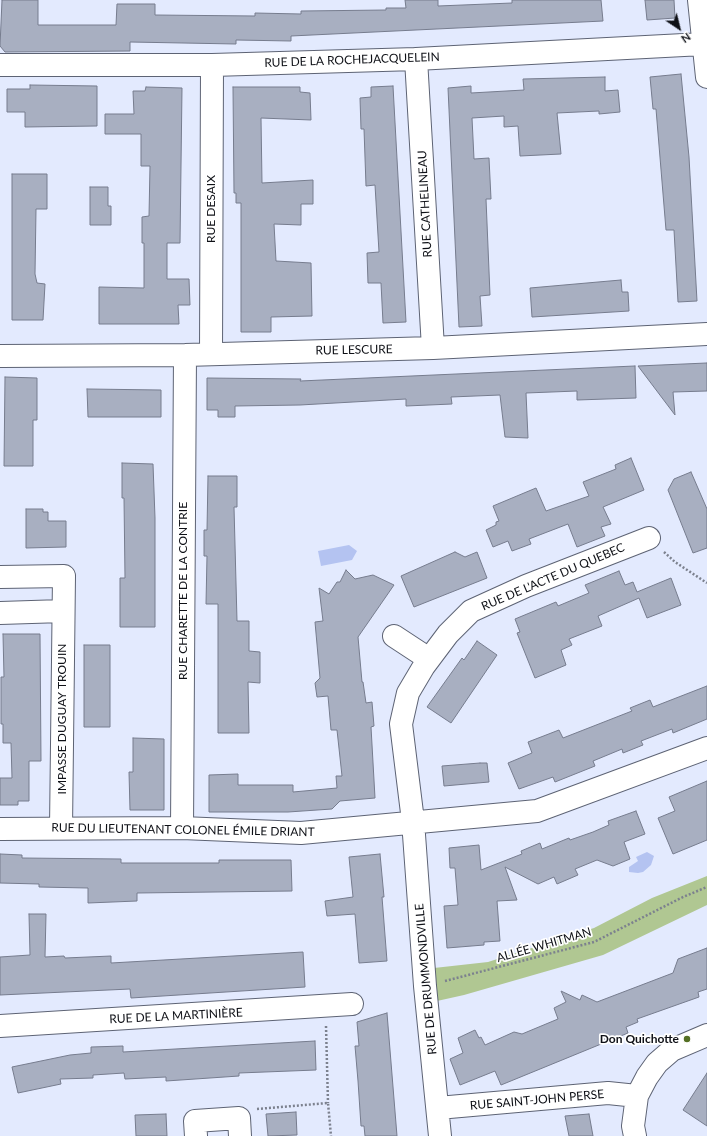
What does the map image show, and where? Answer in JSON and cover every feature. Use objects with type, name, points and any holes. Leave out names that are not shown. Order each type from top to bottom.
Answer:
[{"type":"street","points":[[699,0],[707,78]]},
{"type":"street","name":"RUE DE LA ROCHEJACQUELEIN","points":[[0,65],[212,65],[416,59],[703,44]]},
{"type":"street","name":"RUE CATHELINEAU","points":[[416,59],[433,348]]},
{"type":"street","name":"RUE DESAIX","points":[[211,353],[212,65]]},
{"type":"street","name":"RUE LESCURE","points":[[0,356],[185,354],[433,348],[707,334]]},
{"type":"street","name":"RUE CHARETTE DE LA CONTRIE","points":[[182,828],[185,354]]},
{"type":"street","name":"RUE DE L'ACTE DU QUEBEC","points":[[413,821],[401,724],[408,693],[429,659],[448,634],[471,611],[526,586],[649,538]]},
{"type":"street","name":"IMPASSE DUGUAY TROUIN","points":[[0,577],[64,576],[61,828]]},
{"type":"street","points":[[0,613],[63,611]]},
{"type":"street","points":[[394,636],[429,659]]},
{"type":"street","name":"RUE DU LIEUTENANT COLONEL ÉMILE DRIANT","points":[[0,829],[182,828],[301,833],[413,821],[432,822],[537,811],[707,748]]},
{"type":"street","name":"RUE DE DRUMMONDVILLE","points":[[413,821],[425,986],[440,1136]]},
{"type":"street","name":"RUE DE LA MARTINIÈRE","points":[[0,1026],[327,1007],[352,1004]]},
{"type":"street","points":[[635,1136],[633,1126],[637,1096],[647,1077],[658,1063],[672,1050],[707,1035]]},
{"type":"street","name":"RUE SAINT-JOHN PERSE","points":[[438,1108],[608,1093],[637,1096]]},
{"type":"street","points":[[196,1136],[196,1121],[239,1127]]},
{"type":"path","points":[[649,538],[675,562],[707,583]]},
{"type":"path","name":"ALLÉE WHITMAN","points":[[425,986],[594,942],[683,897],[707,887]]},
{"type":"path","points":[[327,1007],[325,1054],[331,1136]]},
{"type":"path","points":[[239,1127],[257,1109],[328,1103]]},
{"type":"green space","points":[[707,876],[707,905],[603,955],[464,995],[437,1001],[434,968],[488,962],[594,928],[652,898]]},
{"type":"water","points":[[349,545],[357,551],[352,560],[321,566],[318,551]]},
{"type":"water","points":[[647,852],[654,856],[651,865],[643,872],[629,872],[629,867],[638,861],[636,857]]},
{"type":"building","points":[[2,0],[38,0],[38,25],[116,25],[117,4],[155,4],[155,15],[255,16],[255,13],[301,14],[301,11],[386,10],[386,8],[406,8],[405,0],[438,0],[438,6],[512,3],[512,0],[601,0],[603,21],[291,36],[291,41],[236,40],[236,44],[130,42],[130,51],[5,52],[0,46]]},
{"type":"building","points":[[645,0],[674,0],[675,18],[647,20]]},
{"type":"building","points":[[681,74],[689,157],[697,301],[678,302],[674,230],[666,230],[656,109],[653,109],[650,77]]},
{"type":"building","points":[[605,77],[605,91],[618,90],[620,112],[599,114],[599,111],[557,113],[561,154],[520,156],[518,126],[504,127],[504,116],[472,118],[474,159],[489,158],[491,199],[486,199],[490,295],[480,296],[482,326],[459,327],[448,88],[471,86],[471,93],[524,90],[523,79]]},
{"type":"building","points":[[30,85],[97,86],[97,126],[25,127],[25,112],[7,112],[7,89],[30,89]]},
{"type":"building","points":[[393,86],[406,322],[383,323],[381,283],[368,283],[367,253],[379,252],[375,185],[366,186],[364,129],[361,129],[360,98],[371,97],[371,87]]},
{"type":"building","points":[[146,87],[182,88],[180,243],[167,243],[167,279],[189,279],[190,305],[178,305],[179,324],[99,324],[99,287],[144,288],[144,243],[142,243],[142,217],[149,216],[150,166],[141,166],[141,134],[105,134],[105,114],[134,114],[133,91],[145,91]]},
{"type":"building","points":[[233,87],[300,87],[300,92],[310,93],[311,120],[261,118],[262,183],[313,180],[313,204],[301,204],[301,225],[274,224],[276,261],[311,263],[312,316],[271,317],[271,332],[241,332],[241,203],[236,203],[236,193],[234,193]]},
{"type":"building","points":[[12,174],[47,174],[47,209],[36,209],[35,274],[37,283],[45,284],[43,320],[12,320]]},
{"type":"building","points":[[90,187],[108,187],[108,206],[111,206],[111,225],[90,225]]},
{"type":"building","points":[[621,280],[622,292],[628,292],[629,311],[532,317],[530,288]]},
{"type":"building","points":[[707,363],[707,391],[673,392],[675,415],[638,366]]},
{"type":"building","points":[[635,366],[636,398],[577,400],[577,391],[526,393],[528,438],[505,437],[500,395],[451,397],[452,404],[406,406],[406,399],[300,405],[235,406],[235,417],[218,417],[218,410],[207,410],[207,378],[301,379],[300,381]]},
{"type":"building","points":[[5,377],[37,378],[37,420],[33,420],[33,466],[4,466]]},
{"type":"building","points":[[87,389],[161,390],[161,417],[88,417]]},
{"type":"building","points":[[631,458],[644,490],[603,507],[611,524],[601,527],[605,536],[577,547],[568,524],[529,539],[531,544],[512,551],[508,541],[493,547],[486,530],[496,525],[496,522],[499,521],[493,506],[536,488],[546,511],[589,496],[583,482],[616,469],[615,465]]},
{"type":"building","points":[[122,463],[153,464],[155,518],[155,627],[120,627],[120,578],[125,578]]},
{"type":"building","points":[[691,472],[707,509],[707,548],[693,553],[668,490],[674,479]]},
{"type":"building","points":[[208,476],[237,476],[237,507],[234,507],[237,621],[249,621],[249,651],[260,652],[260,683],[248,682],[249,733],[218,733],[218,604],[206,604],[207,556],[204,556],[204,530],[207,530]]},
{"type":"building","points":[[26,509],[43,509],[43,512],[48,512],[48,521],[66,521],[66,547],[26,548]]},
{"type":"building","points":[[455,552],[465,557],[477,552],[487,578],[414,607],[401,576]]},
{"type":"building","points":[[346,570],[355,579],[373,575],[394,585],[358,637],[362,682],[366,703],[372,702],[374,726],[371,727],[375,798],[340,801],[332,809],[288,812],[209,812],[209,775],[238,774],[238,785],[293,785],[293,792],[337,788],[336,776],[342,776],[337,730],[331,730],[328,696],[317,697],[315,683],[320,678],[315,622],[323,621],[319,588],[329,594],[337,582],[340,582]]},
{"type":"building","points":[[619,571],[625,585],[633,582],[637,592],[671,578],[681,605],[647,618],[639,598],[598,616],[602,626],[569,639],[572,645],[561,650],[566,665],[535,678],[517,633],[520,632],[515,619],[556,602],[558,606],[589,593],[585,585]]},
{"type":"building","points":[[3,634],[40,634],[41,761],[29,761],[29,801],[18,801],[18,805],[0,805],[0,778],[12,778],[11,743],[3,743],[3,724],[1,724],[1,677],[4,677]]},
{"type":"building","points":[[477,641],[497,655],[451,723],[427,707],[462,658],[464,660]]},
{"type":"building","points":[[84,645],[110,645],[110,727],[84,727]]},
{"type":"building","points":[[707,686],[707,719],[673,733],[672,729],[641,741],[643,745],[623,753],[622,749],[593,761],[595,766],[555,782],[553,777],[519,789],[508,763],[532,753],[528,742],[559,730],[563,738],[632,711],[630,708],[650,700],[653,707]]},
{"type":"building","points":[[133,738],[164,739],[164,810],[130,810],[129,772],[133,772]]},
{"type":"building","points":[[487,763],[489,782],[444,786],[442,766]]},
{"type":"building","points":[[707,781],[707,840],[673,854],[658,818],[675,811],[669,797]]},
{"type":"building","points":[[636,811],[645,834],[624,842],[630,859],[613,866],[597,860],[575,869],[578,875],[557,884],[554,877],[538,884],[505,867],[517,900],[497,901],[500,941],[484,942],[484,945],[447,948],[444,906],[458,905],[455,868],[450,868],[449,848],[479,845],[481,870],[522,854],[521,851],[540,843],[542,849],[569,838],[570,840],[593,832],[609,825],[608,821]]},
{"type":"building","points":[[0,854],[22,855],[22,858],[121,859],[121,863],[219,863],[219,860],[291,860],[292,891],[137,893],[137,901],[88,903],[88,888],[39,887],[39,884],[0,883]]},
{"type":"building","points":[[380,854],[387,961],[359,963],[355,914],[327,916],[325,901],[353,897],[349,857]]},
{"type":"building","points":[[29,914],[46,914],[45,957],[64,956],[65,958],[111,956],[111,963],[303,952],[305,987],[131,998],[130,989],[0,995],[0,957],[30,955]]},
{"type":"building","points":[[707,948],[707,989],[698,992],[699,997],[637,1019],[638,1022],[626,1027],[628,1033],[501,1085],[495,1071],[460,1085],[450,1059],[463,1053],[458,1038],[475,1030],[485,1045],[514,1032],[522,1034],[558,1019],[554,1008],[566,1002],[561,991],[580,1000],[582,995],[597,1002],[673,973],[678,959]]},
{"type":"building","points":[[387,1013],[397,1136],[365,1136],[364,1126],[361,1126],[355,1046],[359,1046],[357,1022]]},
{"type":"building","points":[[315,1041],[316,1070],[239,1073],[239,1076],[166,1081],[166,1077],[125,1079],[124,1073],[93,1075],[93,1078],[60,1079],[61,1084],[18,1093],[12,1067],[70,1055],[91,1053],[91,1047],[123,1046],[123,1052]]},
{"type":"building","points":[[707,1073],[707,1126],[683,1110]]},
{"type":"building","points":[[296,1112],[297,1135],[268,1136],[266,1114]]},
{"type":"building","points":[[166,1114],[167,1136],[136,1136],[135,1115]]},
{"type":"building","points":[[589,1114],[593,1136],[569,1136],[565,1116]]},
{"type":"place","name":"Don Quichotte","points":[[687,1039]]}]
